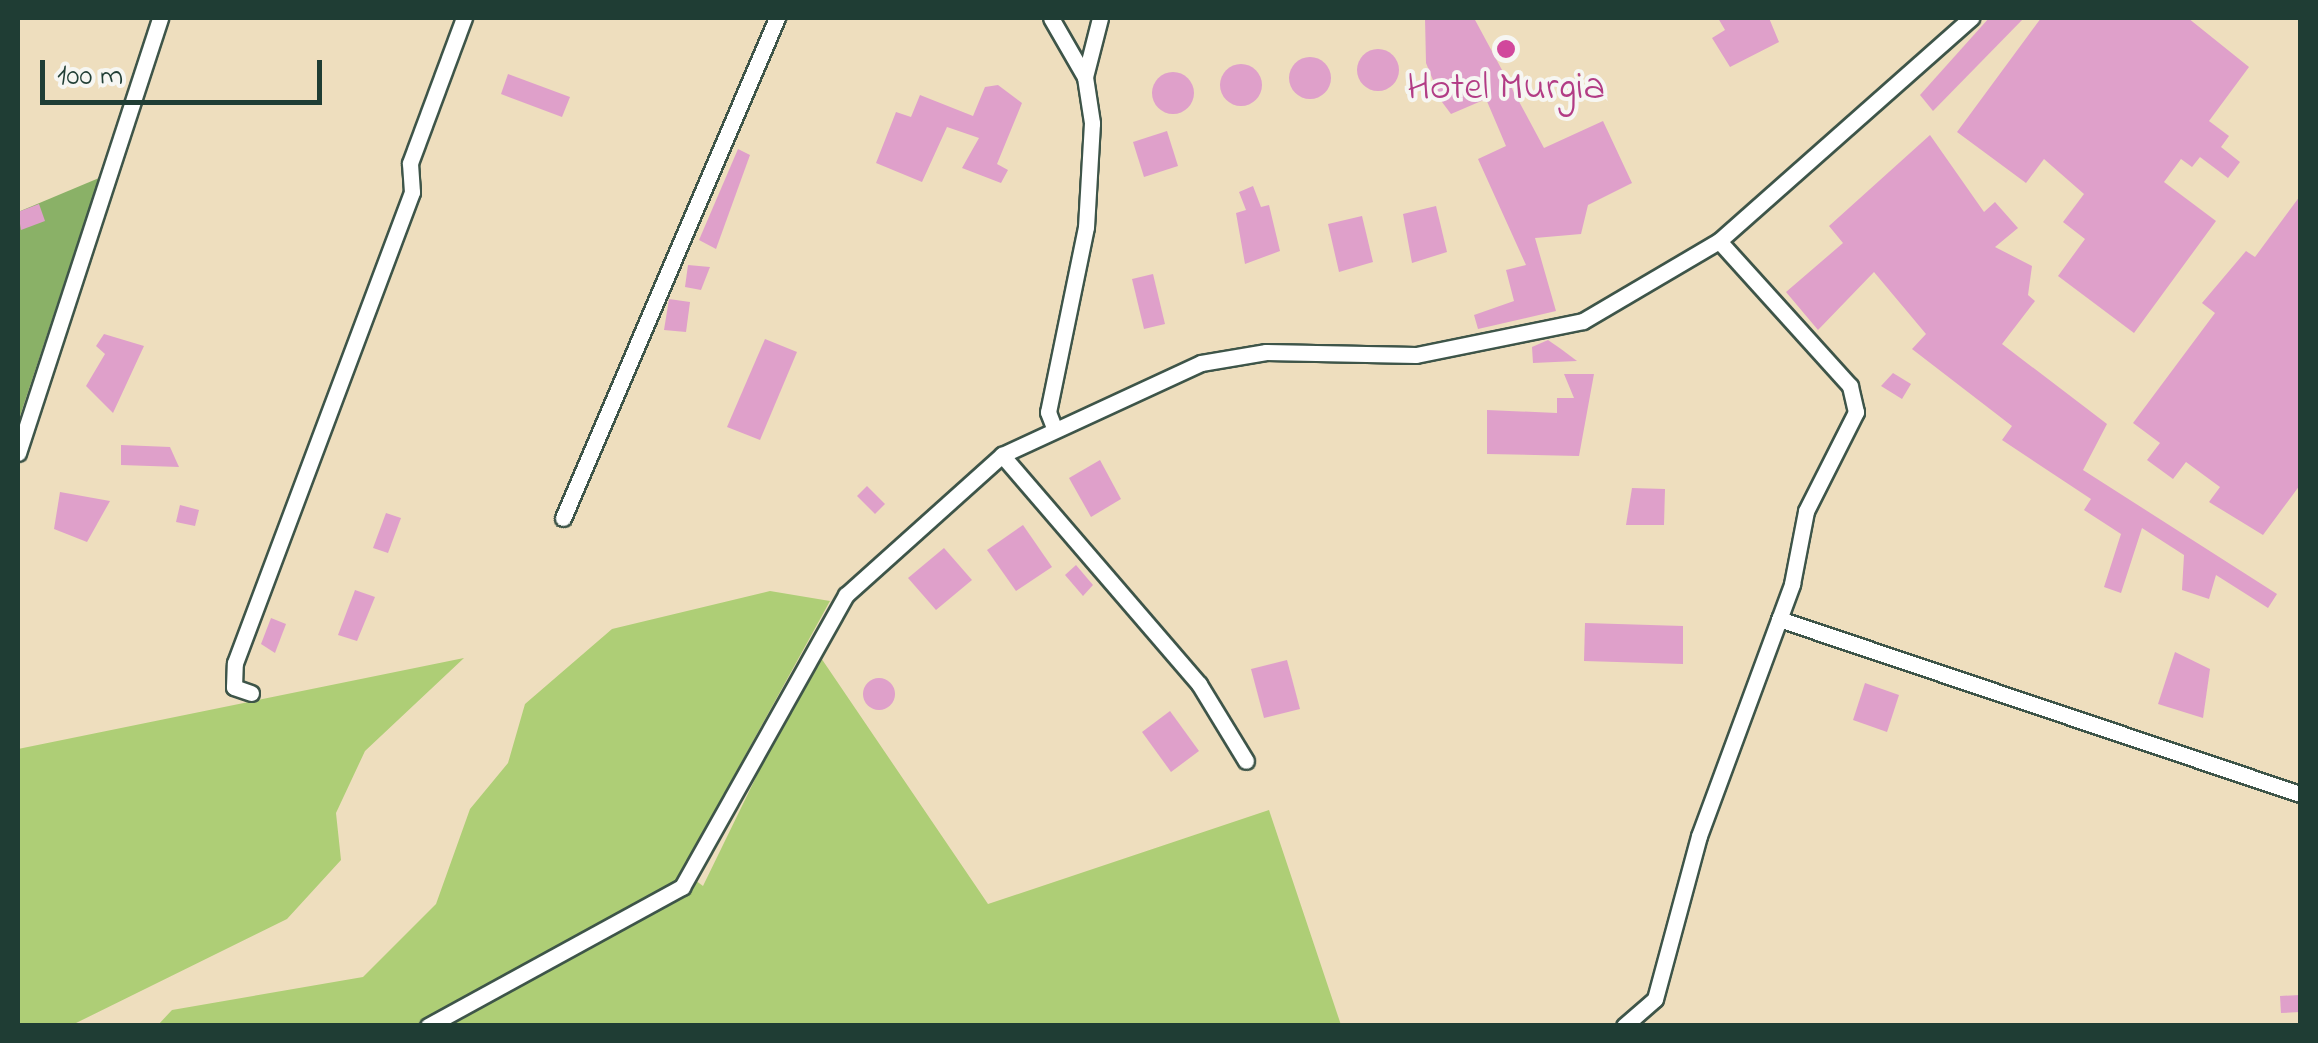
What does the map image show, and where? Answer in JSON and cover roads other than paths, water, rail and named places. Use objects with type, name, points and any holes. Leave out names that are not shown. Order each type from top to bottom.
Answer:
[{"type":"street","points":[[18,453],[160,18]]},
{"type":"street","points":[[252,693],[234,687],[235,663],[412,192],[410,163],[464,18]]},
{"type":"street","points":[[563,518],[777,18]]},
{"type":"street","points":[[1051,18],[1086,77]]},
{"type":"street","points":[[1054,428],[1048,412],[1086,227],[1086,77],[1100,18]]},
{"type":"street","points":[[428,1026],[682,887],[846,594],[1002,455],[1201,363],[1266,352],[1416,355],[1583,321],[1719,241],[1970,18]]},
{"type":"street","points":[[1624,1026],[1655,999],[1699,836],[1779,619],[1806,510],[1856,412],[1850,386],[1719,241]]},
{"type":"street","points":[[1002,455],[1199,684],[1246,761]]},
{"type":"street","points":[[1779,619],[2300,794]]},
{"type":"place","name":"Hotel Murgia","points":[[1506,49]]}]
